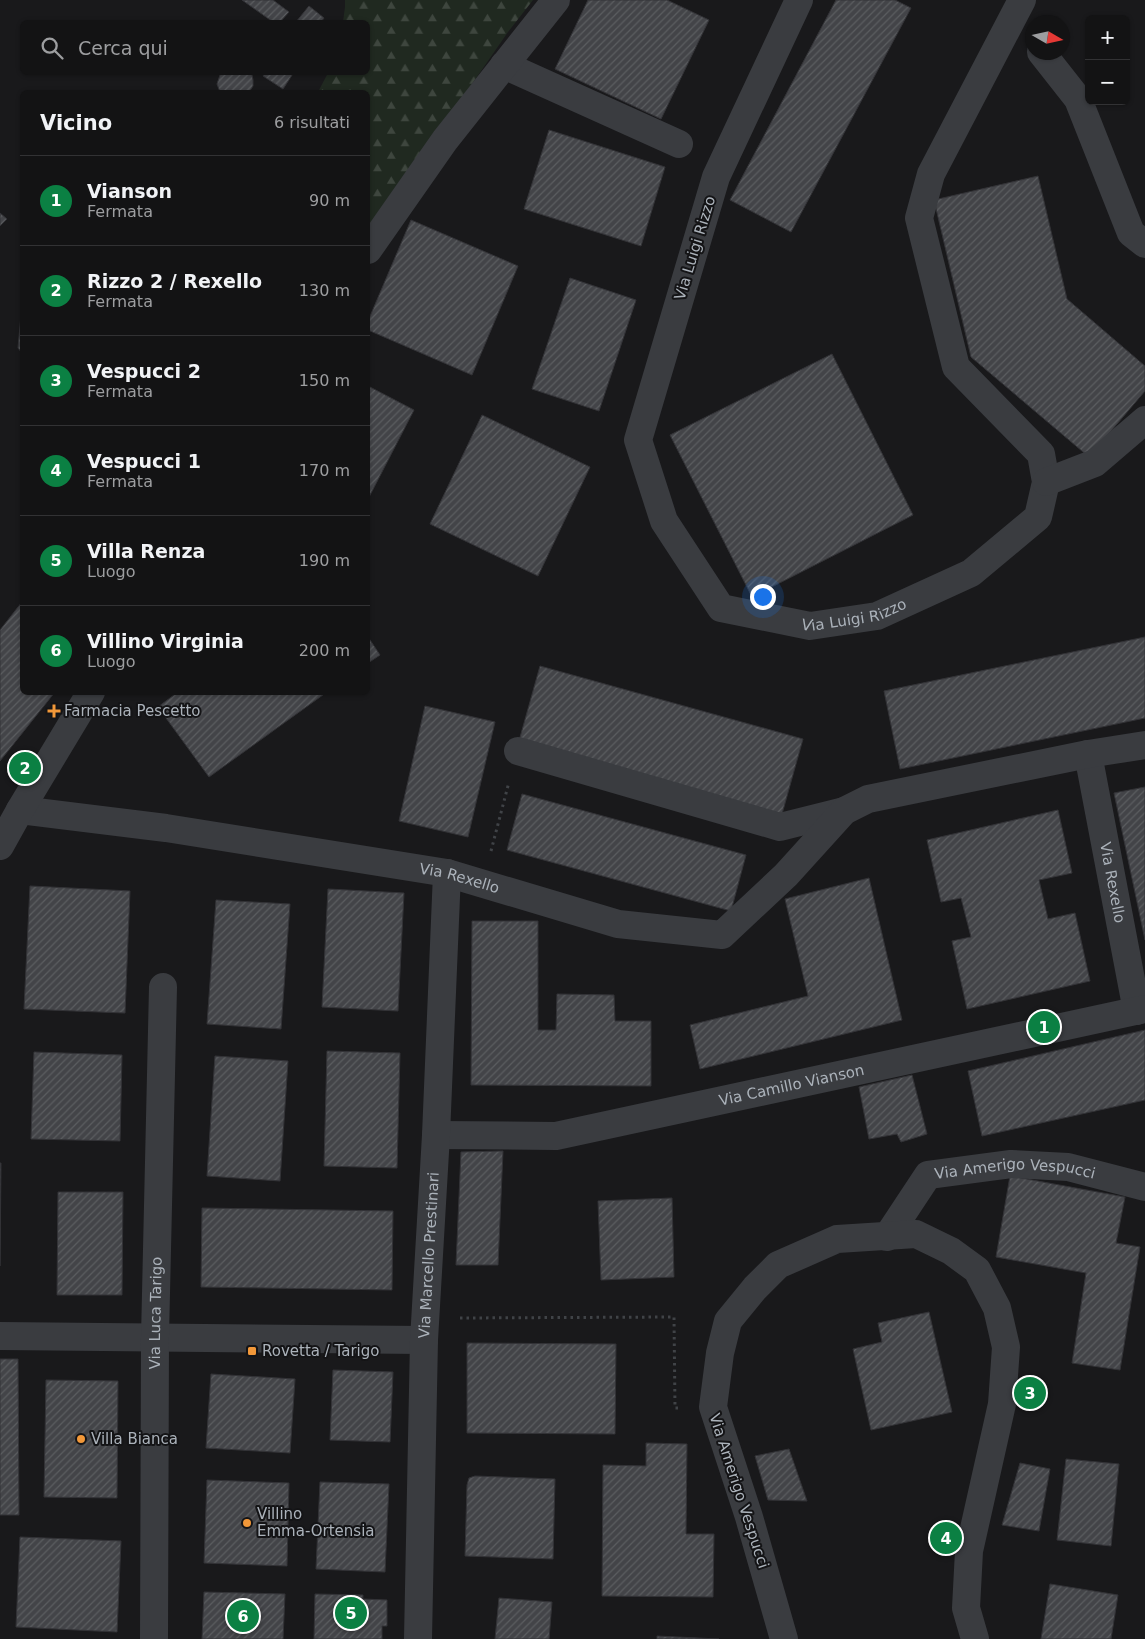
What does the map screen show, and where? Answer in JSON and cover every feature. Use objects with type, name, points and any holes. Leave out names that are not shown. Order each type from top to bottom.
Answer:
[{"type":"street","points":[[370,247],[445,140],[556,0]]},
{"type":"street","name":"Via Luigi Rizzo","points":[[800,0],[716,177],[638,440],[664,521],[722,608],[810,626],[877,616],[971,573],[1038,518],[1046,482],[1041,454],[956,366],[919,218],[931,174],[1017,8]]},
{"type":"street","points":[[1017,8],[1025,26]]},
{"type":"street","points":[[1048,60],[1078,98],[1131,233],[1145,244]]},
{"type":"street","points":[[504,65],[679,144]]},
{"type":"street","points":[[1046,482],[1095,463],[1145,420]]},
{"type":"street","points":[[0,846],[89,695]]},
{"type":"street","name":"Via Rexello","points":[[518,751],[780,827],[844,811],[868,799],[1088,754],[1145,745]]},
{"type":"street","name":"Via Rexello","points":[[1088,754],[1141,1010]]},
{"type":"street","name":"Via Rexello","points":[[20,810],[166,828],[447,873],[618,924],[722,935],[786,876],[844,811]]},
{"type":"street","name":"Via Marcello Prestinari","points":[[418,1639],[425,1329],[436,1136],[447,873]]},
{"type":"street","name":"Via Luca Tarigo","points":[[154,1639],[156,1337],[163,987]]},
{"type":"street","name":"Via Camillo Vianson","points":[[436,1136],[556,1136],[1141,1010]]},
{"type":"street","name":"Via Amerigo Vespucci","points":[[888,1237],[928,1175],[1011,1164],[1068,1167],[1145,1187]]},
{"type":"street","name":"Via Amerigo Vespucci","points":[[784,1639],[750,1517],[713,1407],[720,1353],[728,1321],[755,1288],[778,1265],[837,1239],[916,1234],[951,1250],[977,1270],[997,1308],[1006,1347],[1002,1404],[969,1551],[966,1608],[975,1639]]},
{"type":"street","points":[[0,1336],[156,1337],[425,1329]]},
{"type":"path","points":[[483,884],[500,811]]},
{"type":"path","points":[[425,1329],[674,1317],[675,1408],[713,1407]]},
{"type":"green space","points":[[345,0],[533,0],[508,32],[370,231],[370,90],[319,90],[327,75],[370,75],[370,20],[343,20]]},
{"type":"building","points":[[242,0],[273,0],[289,12],[282,20],[270,20]]},
{"type":"building","points":[[588,0],[667,0],[709,20],[661,119],[555,69]]},
{"type":"building","points":[[836,0],[895,0],[911,8],[791,232],[730,200]]},
{"type":"building","points":[[309,6],[324,18],[322,20],[298,20]]},
{"type":"building","points":[[220,75],[252,75],[253,80],[253,86],[250,90],[219,90],[217,84]]},
{"type":"building","points":[[264,75],[292,75],[283,89]]},
{"type":"building","points":[[549,130],[665,167],[641,246],[524,209]]},
{"type":"building","points":[[1038,176],[1067,299],[1145,366],[1145,391],[1089,457],[971,357],[934,200]]},
{"type":"building","points":[[0,213],[7,219],[0,226]]},
{"type":"building","points":[[411,220],[518,266],[472,375],[370,331],[370,316]]},
{"type":"building","points":[[570,278],[636,300],[599,411],[532,389]]},
{"type":"building","points":[[20,326],[20,350],[18,348]]},
{"type":"building","points":[[832,354],[913,515],[752,597],[670,435]]},
{"type":"building","points":[[370,387],[414,410],[370,495]]},
{"type":"building","points":[[482,415],[590,467],[538,576],[430,524]]},
{"type":"building","points":[[20,605],[20,695],[53,695],[0,761],[0,630]]},
{"type":"building","points":[[1145,637],[1145,718],[900,769],[884,691]]},
{"type":"building","points":[[370,640],[380,655],[370,662]]},
{"type":"building","points":[[540,666],[803,739],[782,814],[519,741]]},
{"type":"building","points":[[174,695],[323,695],[209,777],[158,707]]},
{"type":"building","points":[[425,706],[495,722],[468,837],[399,821]]},
{"type":"building","points":[[1145,787],[1145,940],[1114,793]]},
{"type":"building","points":[[522,794],[746,855],[731,911],[507,850]]},
{"type":"building","points":[[1058,810],[1072,873],[1039,880],[1048,919],[1075,913],[1090,981],[967,1009],[952,941],[971,937],[961,898],[941,902],[927,840]]},
{"type":"building","points":[[869,878],[902,1020],[700,1069],[690,1025],[808,996],[785,899]]},
{"type":"building","points":[[30,886],[130,891],[125,1013],[24,1009]]},
{"type":"building","points":[[328,889],[404,893],[398,1011],[322,1007]]},
{"type":"building","points":[[216,900],[290,904],[281,1029],[207,1024]]},
{"type":"building","points":[[472,921],[538,921],[538,1030],[556,1030],[557,994],[614,995],[615,1021],[651,1021],[651,1086],[471,1085]]},
{"type":"building","points":[[1145,1030],[1145,1100],[982,1136],[968,1071]]},
{"type":"building","points":[[327,1051],[400,1053],[397,1168],[324,1166]]},
{"type":"building","points":[[34,1052],[122,1055],[120,1141],[31,1139]]},
{"type":"building","points":[[215,1056],[288,1061],[280,1181],[207,1176]]},
{"type":"building","points":[[912,1075],[927,1134],[901,1142],[897,1134],[869,1139],[859,1087]]},
{"type":"building","points":[[503,1151],[498,1265],[456,1265],[461,1152]]},
{"type":"building","points":[[0,1163],[1,1163],[0,1266]]},
{"type":"building","points":[[1010,1176],[1125,1197],[1116,1243],[1140,1247],[1120,1370],[1072,1363],[1086,1273],[996,1257]]},
{"type":"building","points":[[58,1192],[123,1192],[122,1295],[57,1295]]},
{"type":"building","points":[[672,1198],[674,1277],[601,1280],[598,1201]]},
{"type":"building","points":[[202,1208],[393,1211],[392,1290],[201,1287]]},
{"type":"building","points":[[929,1312],[952,1412],[871,1430],[853,1349],[882,1342],[878,1323]]},
{"type":"building","points":[[467,1343],[616,1344],[615,1434],[467,1433]]},
{"type":"building","points":[[0,1359],[18,1359],[19,1515],[0,1515]]},
{"type":"building","points":[[333,1370],[393,1372],[390,1442],[330,1440]]},
{"type":"building","points":[[211,1374],[295,1379],[290,1453],[206,1448]]},
{"type":"building","name":"Villa Bianca","points":[[46,1380],[118,1381],[117,1498],[44,1497]]},
{"type":"building","points":[[646,1443],[687,1444],[686,1534],[714,1534],[713,1597],[602,1596],[603,1465],[646,1466]]},
{"type":"building","points":[[789,1449],[807,1501],[768,1500],[755,1456]]},
{"type":"building","points":[[1066,1459],[1119,1464],[1111,1546],[1057,1540]]},
{"type":"building","points":[[1020,1463],[1050,1469],[1039,1531],[1002,1525]]},
{"type":"building","points":[[475,1476],[555,1479],[553,1559],[465,1556],[467,1485],[469,1478]]},
{"type":"building","name":"Villino Emma-Ortensia","points":[[207,1480],[289,1483],[287,1566],[204,1563]]},
{"type":"building","points":[[320,1482],[389,1484],[385,1572],[316,1569]]},
{"type":"building","points":[[20,1537],[121,1541],[117,1632],[16,1627]]},
{"type":"building","points":[[1050,1584],[1118,1595],[1111,1639],[1041,1639]]},
{"type":"building","points":[[204,1592],[285,1594],[283,1639],[202,1639]]},
{"type":"building","points":[[315,1594],[363,1595],[363,1599],[387,1600],[387,1626],[382,1626],[382,1639],[314,1639]]},
{"type":"building","points":[[499,1598],[552,1602],[549,1639],[495,1639]]},
{"type":"building","points":[[657,1636],[719,1639],[657,1639]]},
{"type":"place","name":"Farmacia Pescetto","points":[[54,711]]},
{"type":"place","name":"Rizzo 2 / Rexello","points":[[25,768]]},
{"type":"place","name":"Vianson","points":[[1044,1027]]},
{"type":"place","name":"Rovetta / Tarigo","points":[[252,1351]]},
{"type":"place","name":"Vespucci 2","points":[[1030,1393]]},
{"type":"place","name":"Villa Bianca","points":[[81,1439]]},
{"type":"place","name":"Villino Emma-Ortensia","points":[[247,1523]]},
{"type":"place","name":"Vespucci 1","points":[[946,1538]]},
{"type":"place","name":"Villa Renza","points":[[351,1613]]},
{"type":"place","name":"Villino Virginia","points":[[243,1616]]}]
